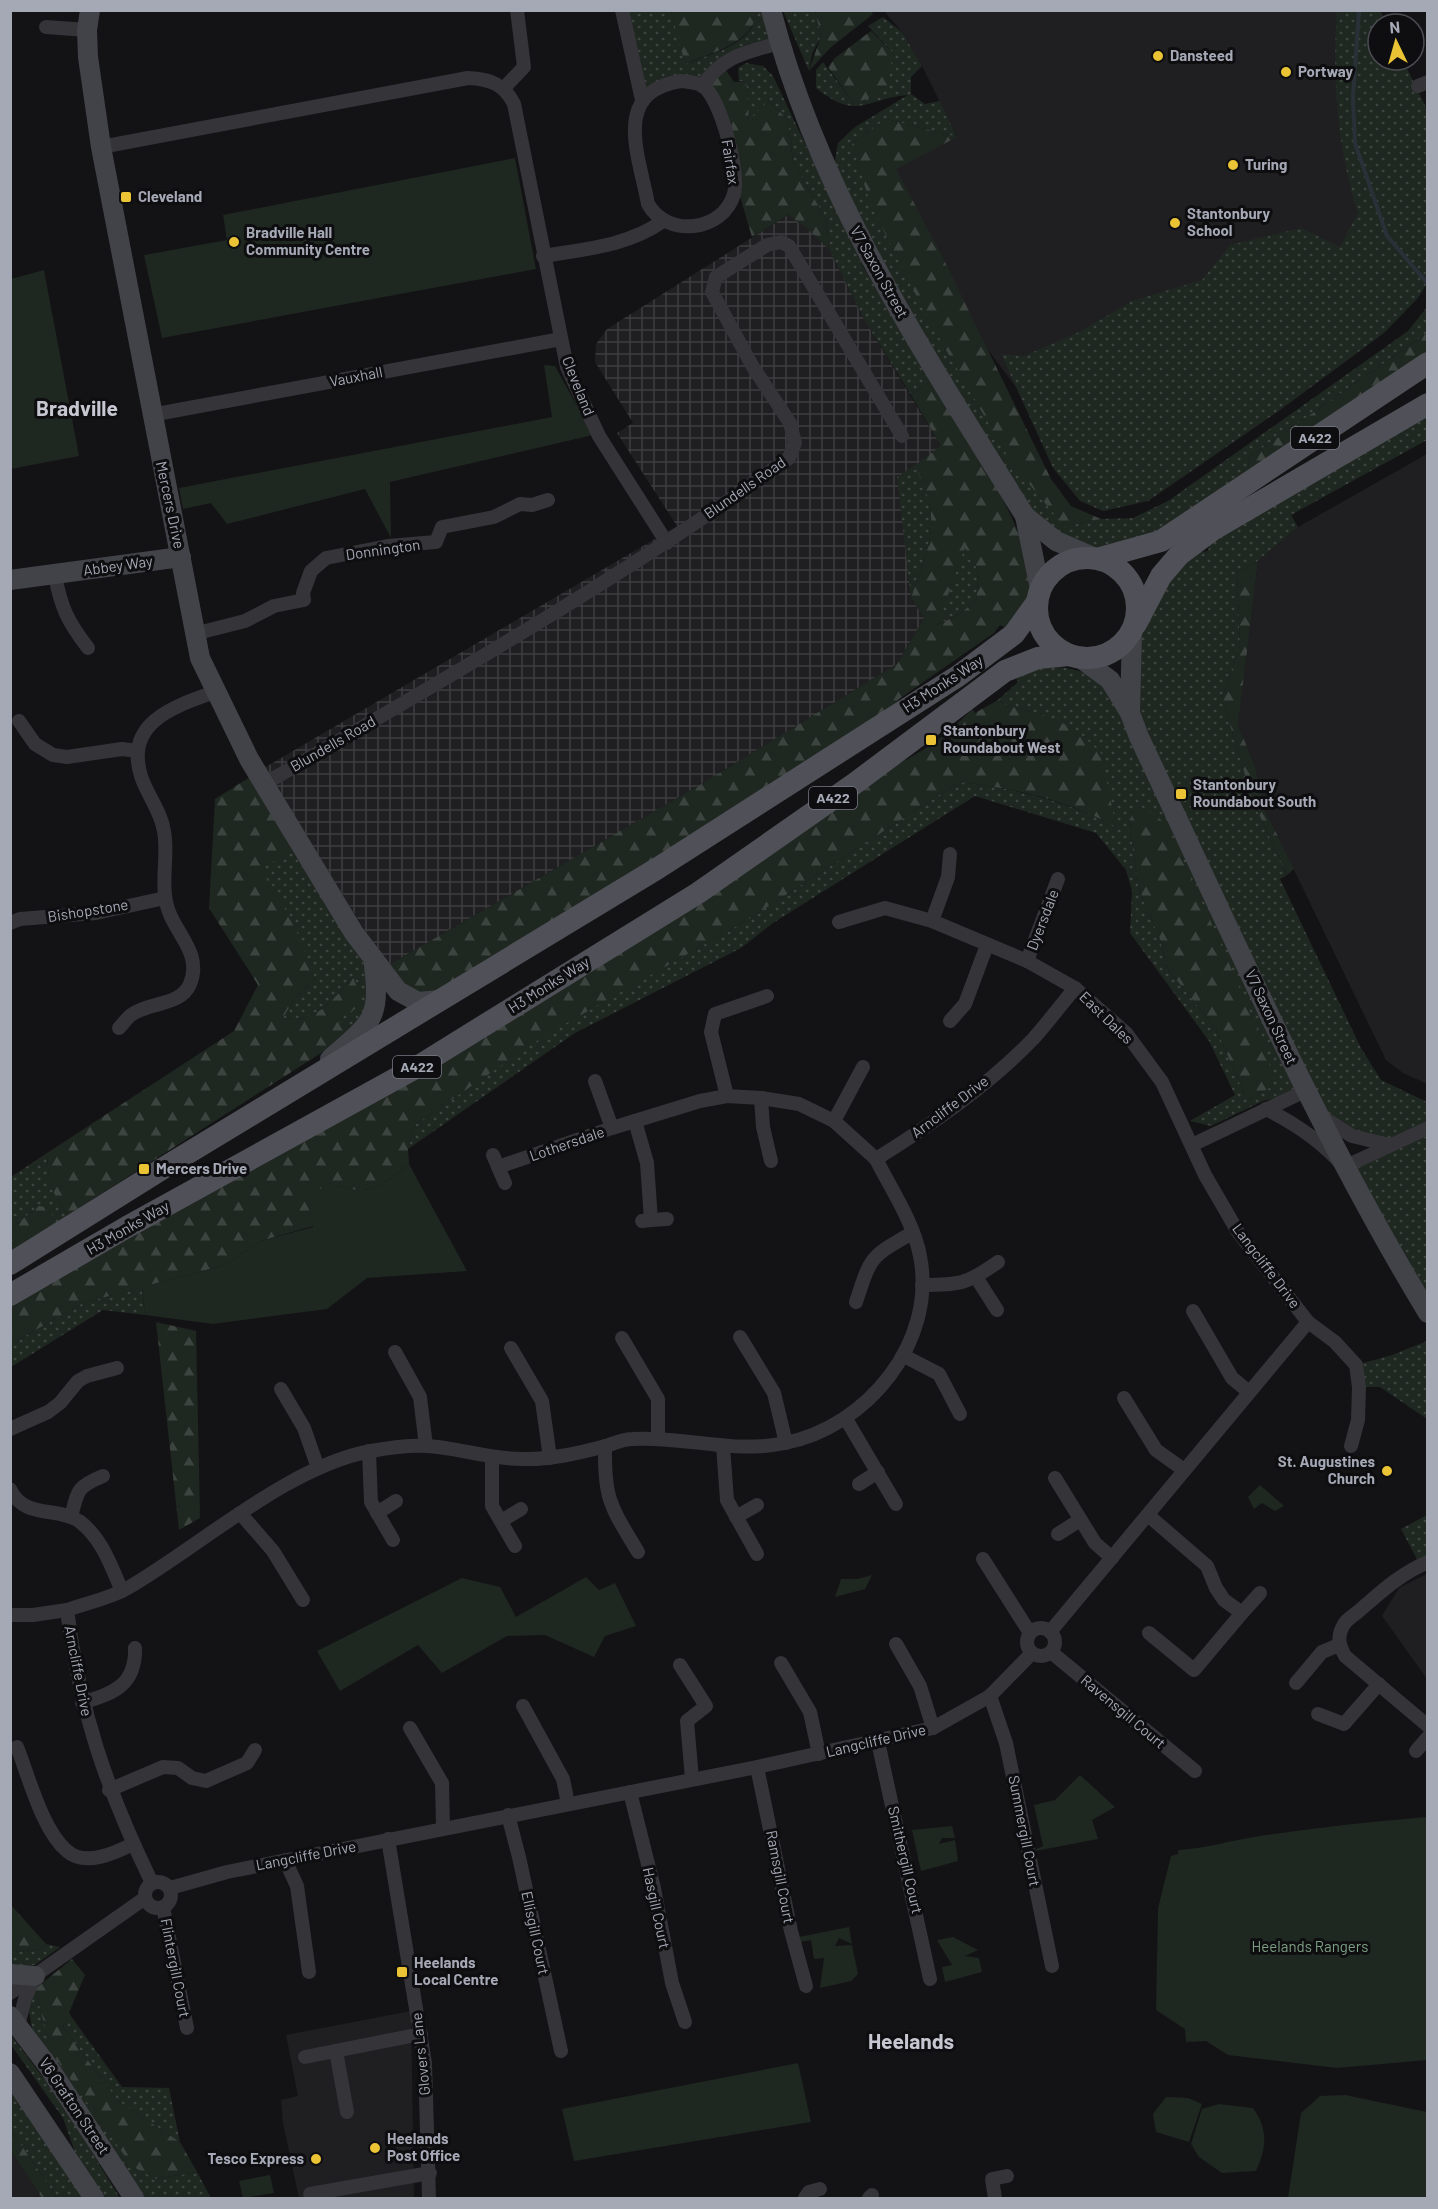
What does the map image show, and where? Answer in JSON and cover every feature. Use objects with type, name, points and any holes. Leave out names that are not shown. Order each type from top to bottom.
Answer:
[{"type":"main road","name":"A422","points":[[1038,595],[1049,575],[1062,564],[1078,558],[1097,558],[1174,545],[1428,363]]},
{"type":"main road","name":"A422","points":[[1208,521],[1428,404]]},
{"type":"main road","name":"A422","points":[[1074,657],[1095,658],[1110,653],[1123,644],[1161,576],[1174,545]]},
{"type":"main road","points":[[1097,558],[1118,568],[1132,584],[1138,603],[1134,628]]},
{"type":"main road","points":[[1038,595],[1037,619],[1044,634],[1055,647],[1074,657]]},
{"type":"main road","name":"H3 Monks Way","points":[[10,1264],[658,868],[958,676],[1014,634],[1038,595]]},
{"type":"main road","name":"H3 Monks Way","points":[[10,1295],[127,1227],[417,1067],[698,893],[854,784],[1014,667],[1038,658],[1074,657]]},
{"type":"street","points":[[101,147],[468,78],[485,79],[504,88],[524,67],[517,10]]},
{"type":"street","points":[[622,10],[642,100]]},
{"type":"street","name":"V7 Saxon Street","points":[[771,10],[786,67],[803,112],[872,264],[1025,516],[1056,541],[1097,558]]},
{"type":"street","points":[[46,27],[89,20]]},
{"type":"street","name":"Mercers Drive","points":[[89,20],[101,147],[151,415],[200,658],[215,692],[264,784],[354,933],[399,991],[418,1002],[440,1000]]},
{"type":"street","points":[[543,256],[638,237],[663,221],[654,214],[648,204],[634,128],[636,110],[642,100],[656,87],[667,83],[681,81],[702,86],[714,69],[730,58],[779,43]]},
{"type":"street","name":"Fairfax","points":[[663,221],[679,226],[698,226],[724,212],[735,193],[733,166],[720,110],[702,86]]},
{"type":"street","name":"Cleveland","points":[[504,88],[514,104],[567,368],[583,405],[667,543]]},
{"type":"street","name":"Blundells Road","points":[[264,784],[373,721],[667,543],[789,458],[795,443],[790,423],[753,367],[712,292],[716,277],[767,245],[781,242],[789,246],[902,436]]},
{"type":"street","name":"Vauxhall","points":[[151,415],[561,339]]},
{"type":"street","name":"Donnington","points":[[194,634],[245,621],[274,606],[304,607],[303,593],[311,571],[326,558],[388,546],[436,542],[442,527],[494,517],[520,504],[532,505],[548,500]]},
{"type":"street","name":"V7 Saxon Street","points":[[1025,516],[1038,595]]},
{"type":"street","name":"Abbey Way","points":[[10,580],[181,557]]},
{"type":"street","points":[[55,575],[61,607],[71,627],[88,648]]},
{"type":"street","name":"V7 Saxon Street","points":[[1132,719],[1134,628]]},
{"type":"street","name":"V7 Saxon Street","points":[[1074,657],[1110,680],[1132,719],[1305,1091],[1344,1167],[1428,1313]]},
{"type":"street","points":[[119,1028],[132,1014],[175,999],[190,985],[193,965],[191,950],[170,914],[165,897],[163,877],[165,837],[162,820],[141,777],[138,751],[149,726],[161,714],[174,706],[215,692]]},
{"type":"street","points":[[19,721],[35,744],[53,755],[67,757],[122,749],[138,751]]},
{"type":"street","points":[[932,921],[948,877],[950,854]]},
{"type":"street","name":"Dyersdale","points":[[1027,961],[1058,879]]},
{"type":"street","name":"Bishopstone","points":[[10,923],[20,919],[96,913],[165,897]]},
{"type":"street","name":"East Dales","points":[[839,922],[885,908],[932,921],[1027,961],[1075,988],[1126,1033],[1162,1082],[1192,1145]]},
{"type":"street","points":[[950,1022],[965,1004],[987,945]]},
{"type":"street","points":[[296,1088],[364,1030],[376,1012],[378,992],[373,957]]},
{"type":"street","name":"Arncliffe Drive","points":[[152,1883],[109,1790],[82,1703],[67,1610],[122,1591],[175,1559],[240,1513],[318,1468],[369,1451],[426,1446],[492,1456],[550,1458],[627,1439],[658,1437],[723,1446],[758,1447],[786,1443],[846,1419],[874,1397],[904,1356],[916,1318],[922,1285],[920,1256],[912,1233],[876,1159],[950,1110],[1009,1063],[1035,1037],[1075,988]]},
{"type":"street","points":[[727,1096],[711,1032],[715,1014],[767,996]]},
{"type":"street","points":[[834,1121],[863,1067]]},
{"type":"street","points":[[595,1081],[612,1128]]},
{"type":"street","points":[[1192,1145],[1305,1091]]},
{"type":"street","name":"Lothersdale","points":[[505,1182],[496,1161],[700,1101],[727,1096],[799,1104],[834,1121],[876,1159]]},
{"type":"street","points":[[761,1098],[763,1127],[771,1161]]},
{"type":"street","points":[[1266,1109],[1311,1135],[1344,1167],[1428,1128]]},
{"type":"street","points":[[1316,1111],[1338,1130],[1390,1146]]},
{"type":"street","points":[[635,1121],[647,1163],[647,1221],[667,1219]]},
{"type":"street","name":"Langcliffe Drive","points":[[1192,1145],[1238,1232],[1308,1322],[1335,1342],[1356,1365],[1359,1381],[1358,1420],[1351,1446]]},
{"type":"street","points":[[856,1302],[869,1263],[881,1250],[912,1233]]},
{"type":"street","points":[[922,1285],[958,1285],[976,1277],[998,1262]]},
{"type":"street","points":[[976,1277],[998,1310]]},
{"type":"street","points":[[1193,1311],[1232,1378],[1249,1392]]},
{"type":"street","name":"Langcliffe Drive","points":[[1050,1632],[1149,1516],[1308,1322]]},
{"type":"street","points":[[740,1337],[774,1393],[786,1443]]},
{"type":"street","points":[[622,1338],[658,1399],[658,1437]]},
{"type":"street","points":[[511,1348],[542,1401],[550,1458]]},
{"type":"street","points":[[395,1352],[420,1397],[426,1446]]},
{"type":"street","points":[[904,1356],[939,1374],[960,1414]]},
{"type":"street","points":[[10,1429],[48,1412],[60,1403],[78,1381],[87,1376],[117,1368]]},
{"type":"street","points":[[281,1389],[304,1428],[318,1468]]},
{"type":"street","points":[[1124,1398],[1155,1450],[1185,1470]]},
{"type":"street","points":[[846,1419],[896,1504]]},
{"type":"street","points":[[605,1446],[604,1483],[610,1505],[638,1552]]},
{"type":"street","points":[[723,1446],[727,1500],[757,1554]]},
{"type":"street","points":[[369,1451],[371,1502],[393,1540]]},
{"type":"street","points":[[492,1456],[492,1506],[515,1546]]},
{"type":"street","points":[[858,1484],[878,1472]]},
{"type":"street","points":[[70,1517],[78,1490],[83,1484],[103,1476]]},
{"type":"street","points":[[1055,1478],[1095,1544],[1112,1558]]},
{"type":"street","points":[[10,1490],[21,1503],[34,1511],[70,1517],[99,1541],[122,1591]]},
{"type":"street","points":[[377,1513],[396,1501]]},
{"type":"street","points":[[736,1517],[757,1505]]},
{"type":"street","points":[[501,1521],[521,1509]]},
{"type":"street","points":[[240,1513],[273,1551],[303,1600]]},
{"type":"street","points":[[1149,1516],[1207,1566],[1224,1600],[1242,1613]]},
{"type":"street","points":[[1058,1534],[1080,1520]]},
{"type":"street","points":[[983,1559],[1030,1633]]},
{"type":"street","points":[[1428,1562],[1400,1576],[1344,1623],[1339,1645],[1345,1656],[1428,1726]]},
{"type":"street","points":[[1149,1633],[1194,1670],[1260,1593]]},
{"type":"street","points":[[10,1615],[33,1615],[67,1610]]},
{"type":"street","points":[[1038,1629],[1050,1632],[1055,1639],[1051,1652],[1044,1656],[1032,1653],[1027,1641],[1030,1633],[1038,1629]]},
{"type":"street","name":"Langcliffe Drive","points":[[896,1644],[920,1686],[933,1728]]},
{"type":"street","points":[[1296,1683],[1322,1652],[1339,1645]]},
{"type":"street","points":[[82,1703],[119,1689],[135,1665],[135,1648]]},
{"type":"street","name":"Ravensgill Court","points":[[1051,1652],[1195,1771]]},
{"type":"street","name":"Langcliffe Drive","points":[[170,1888],[227,1872],[443,1827],[756,1767],[878,1742],[933,1728],[990,1696],[1032,1653]]},
{"type":"street","name":"Langcliffe Drive","points":[[781,1664],[810,1712],[819,1754]]},
{"type":"street","points":[[680,1665],[706,1707],[687,1720],[692,1779]]},
{"type":"street","points":[[1318,1714],[1344,1724],[1380,1684]]},
{"type":"street","name":"Summergill Court","points":[[990,1696],[1006,1743],[1052,1966]]},
{"type":"street","points":[[523,1706],[563,1779],[568,1804]]},
{"type":"street","points":[[410,1728],[442,1783],[443,1827]]},
{"type":"street","points":[[1416,1751],[1428,1737]]},
{"type":"street","name":"Smithergill Court","points":[[878,1742],[930,1979]]},
{"type":"street","points":[[18,1747],[49,1828],[68,1852],[82,1857],[98,1857],[133,1844]]},
{"type":"street","points":[[109,1790],[163,1767],[178,1768],[192,1778],[206,1781],[247,1763],[255,1750]]},
{"type":"street","name":"Ramsgill Court","points":[[756,1767],[790,1931],[806,1986]]},
{"type":"street","name":"Hasgill Court","points":[[630,1792],[654,1888],[672,1983],[685,2022]]},
{"type":"street","name":"Ellisgill Court","points":[[508,1815],[561,2051]]},
{"type":"street","name":"Glovers Lane","points":[[388,1839],[425,2063],[429,2199]]},
{"type":"street","points":[[285,1860],[297,1886],[309,1972]]},
{"type":"street","points":[[164,1882],[170,1888],[170,1900],[163,1907],[153,1907],[145,1898],[146,1889],[152,1883],[164,1882]]},
{"type":"street","points":[[10,1993],[145,1898]]},
{"type":"street","name":"Flintergill Court","points":[[163,1907],[187,2028]]},
{"type":"street","points":[[10,1974],[35,1976]]},
{"type":"street","points":[[14,2021],[35,1976]]},
{"type":"street","name":"V6 Grafton Street","points":[[14,2021],[54,2076],[134,2199]]},
{"type":"street","points":[[305,2057],[421,2034]]},
{"type":"street","points":[[336,2051],[347,2112]]},
{"type":"street","points":[[10,2065],[16,2080],[94,2199]]},
{"type":"street","points":[[310,2194],[430,2173]]},
{"type":"street","points":[[995,2199],[992,2179],[1007,2176]]},
{"type":"street","points":[[805,2199],[809,2192],[820,2189]]},
{"type":"shaded area","name":"Stantonbury School","points":[[884,11],[1381,11],[1366,12],[1366,72],[1381,72],[1427,278],[1109,509],[988,350],[895,168],[957,136],[902,32]]},
{"type":"shaded area","points":[[788,215],[808,229],[829,249],[865,321],[941,446],[911,598],[924,618],[897,664],[703,783],[387,966],[264,768],[677,526],[617,433],[633,423],[595,362],[596,344],[607,329]]},
{"type":"shaded area","points":[[1427,454],[1427,1084],[1403,1073],[1386,1060],[1266,812],[1255,766],[1238,725],[1258,561],[1298,527]]},
{"type":"shaded area","points":[[1427,1574],[1427,1679],[1382,1616],[1399,1588]]},
{"type":"shaded area","points":[[411,2011],[414,2198],[299,2198],[283,2123],[281,2100],[298,2096],[286,2035]]},
{"type":"shaded area","points":[[11,2151],[42,2198],[11,2198]]},
{"type":"green space","points":[[622,11],[671,11],[686,64],[719,52],[741,40],[749,32],[754,22],[755,11],[771,11],[779,43],[730,58],[702,86],[692,82],[642,100]]},
{"type":"green space","points":[[671,11],[755,11],[754,22],[749,31],[740,39],[718,51],[685,64]]},
{"type":"green space","points":[[783,11],[815,11],[821,36],[812,54],[809,71]]},
{"type":"green space","points":[[815,11],[871,11],[873,14],[830,48],[809,71],[821,36]]},
{"type":"green space","points":[[1337,11],[1380,11],[1366,12],[1366,72],[1409,72],[1428,112],[1427,283],[1418,298],[1384,333],[1280,410],[1148,501],[1103,511],[1080,501],[1053,468],[1001,354],[1024,356],[1079,332],[1132,301],[1202,280],[1230,245],[1301,228],[1340,247],[1358,213],[1341,138],[1336,87]]},
{"type":"green space","points":[[883,17],[902,32],[922,66],[911,77],[911,94],[925,104],[940,101],[957,137],[886,119],[852,144],[1064,526],[1101,519],[1133,518],[1168,501],[1408,331],[1427,307],[1427,333],[1248,458],[1250,481],[1161,541],[1100,558],[1025,516],[881,262],[834,166],[838,143],[855,127],[908,95],[853,106],[842,104],[816,88],[816,70],[823,62],[854,104],[893,53],[868,26]]},
{"type":"green space","points":[[871,31],[893,53],[887,90],[854,104],[828,67],[835,58]]},
{"type":"green space","points":[[721,63],[734,82],[746,81],[749,119],[769,101],[788,120],[793,162],[826,219],[829,249],[808,229],[788,215],[752,237],[709,92],[714,69]]},
{"type":"green space","points":[[746,63],[763,66],[773,76],[864,268],[931,382],[911,395],[865,321],[829,249],[826,219],[793,162],[788,120],[769,101],[749,120],[746,81],[739,81],[738,68]]},
{"type":"green space","points":[[886,119],[957,137],[896,169],[942,256],[1051,479],[1071,506],[1101,519],[1064,526],[1011,462],[927,317],[870,203],[852,144]]},
{"type":"green space","points":[[515,158],[536,269],[162,338],[144,255],[227,240],[223,215]]},
{"type":"green space","points":[[44,270],[79,456],[11,469],[11,279]]},
{"type":"green space","points":[[1427,333],[1427,363],[1250,481],[1248,458]]},
{"type":"green space","points":[[544,365],[555,366],[593,435],[390,482],[391,538],[365,489],[227,524],[211,503],[183,509],[179,488],[552,417]]},
{"type":"green space","points":[[931,382],[979,457],[1013,521],[1025,552],[1030,579],[1027,602],[1008,629],[1000,625],[994,633],[899,699],[877,722],[429,997],[404,991],[387,966],[703,783],[897,664],[924,618],[911,598],[928,546],[931,517],[924,485],[915,465],[941,446],[911,395]],"holes":[[[965,548],[979,572],[976,600],[960,614],[937,625]]]},
{"type":"green space","points":[[1427,404],[1427,440],[1291,515],[1298,527],[1258,561],[1237,573],[1240,646],[1222,698],[1252,799],[1287,875],[1280,879],[1361,1048],[1381,1080],[1427,1102],[1427,1313],[1344,1167],[1389,1146],[1352,1136],[1305,1091],[1263,1101],[1211,1126],[1190,1121],[1235,1095],[1209,1041],[1130,933],[1132,891],[1126,870],[1096,833],[975,796],[773,923],[741,948],[575,1033],[408,1149],[415,1125],[544,1035],[749,919],[959,782],[1039,797],[1078,809],[1116,826],[1043,715],[1006,705],[998,700],[1018,682],[1016,677],[1023,673],[1041,668],[1061,667],[1080,671],[1094,679],[1130,713],[1132,632],[1179,555],[1208,551],[1214,529]],"holes":[[[1132,811],[1273,1086],[1247,1100],[1216,1029],[1167,968],[1160,939],[1139,889],[1130,830]]]},
{"type":"green space","points":[[915,465],[929,502],[931,532],[924,562],[911,598],[897,477]]},
{"type":"green space","points":[[965,547],[979,572],[976,600],[960,614],[936,625]]},
{"type":"green space","points":[[1258,561],[1238,725],[1255,766],[1266,812],[1294,869],[1287,875],[1252,799],[1222,698],[1240,646],[1237,573]]},
{"type":"green space","points":[[998,700],[1006,705],[1043,715],[1074,728],[1101,753],[1116,827],[1059,802],[1000,788],[959,782],[749,919],[544,1036],[415,1125],[408,1149],[409,1164],[381,1185],[355,1190],[330,1183],[313,1226],[261,1241],[225,1265],[83,1303],[11,1344],[10,1295],[417,1067],[854,784],[931,745],[972,709],[975,713]]},
{"type":"green space","points":[[250,777],[293,852],[262,867],[295,927],[315,979],[294,999],[283,1018],[295,1019],[315,1014],[331,1002],[353,977],[363,1004],[336,1021],[357,1030],[68,1215],[52,1186],[48,1172],[47,1153],[234,1031],[258,985],[209,908],[215,799]]},
{"type":"green space","points":[[1140,806],[1166,823],[1268,1055],[1273,1086],[1247,1100],[1216,1029],[1167,968],[1160,939],[1139,889],[1130,830],[1132,811]]},
{"type":"green space","points":[[293,852],[368,970],[373,986],[357,1030],[335,1021],[353,977],[331,1002],[315,1014],[295,1019],[283,1018],[294,999],[315,979],[261,867]]},
{"type":"green space","points":[[47,1153],[52,1186],[68,1215],[11,1256],[39,1206],[11,1228],[11,1177]]},
{"type":"green space","points":[[409,1164],[467,1271],[367,1278],[327,1309],[213,1324],[145,1315],[142,1287],[225,1265],[261,1241],[313,1227],[306,1197],[330,1183],[355,1190],[373,1188],[381,1185]]},
{"type":"green space","points":[[39,1206],[50,1208],[54,1223],[11,1252],[11,1228]]},
{"type":"green space","points":[[142,1287],[145,1315],[103,1310],[11,1367],[11,1344],[83,1303]]},
{"type":"green space","points":[[156,1322],[196,1331],[200,1518],[179,1530]]},
{"type":"green space","points":[[1427,1341],[1427,1419],[1380,1387],[1359,1387],[1356,1365],[1392,1355]]},
{"type":"green space","points":[[1260,1485],[1284,1506],[1275,1511],[1262,1503],[1254,1509],[1248,1497]]},
{"type":"green space","points":[[1427,1515],[1427,1562],[1420,1565],[1401,1529]]},
{"type":"green space","points":[[872,1575],[865,1589],[835,1597],[841,1579],[857,1579]]},
{"type":"green space","points":[[586,1577],[599,1590],[615,1583],[636,1626],[605,1636],[594,1657],[545,1635],[507,1636],[442,1673],[418,1645],[340,1691],[317,1651],[462,1578],[500,1587],[516,1617]]},
{"type":"green space","points":[[1080,1775],[1115,1807],[1092,1820],[1098,1839],[1030,1852],[1043,1846],[1034,1805],[1055,1800]]},
{"type":"green space","name":"Heelands Rangers","points":[[1427,1817],[1427,2060],[1337,2068],[1228,2055],[1206,2041],[1186,2042],[1185,2029],[1156,2010],[1158,1908],[1171,1856],[1178,1854],[1178,1850],[1297,1831]]},
{"type":"green space","points":[[952,1826],[955,1838],[942,1838],[939,1844],[955,1840],[958,1861],[921,1871],[912,1830]]},
{"type":"green space","points":[[10,1904],[46,1944],[39,1950],[11,1952]]},
{"type":"green space","points":[[849,1927],[852,1944],[839,1938],[835,1946],[852,1945],[858,1974],[851,1981],[820,1988],[824,1958],[814,1959],[811,1940],[795,1943],[794,1938]]},
{"type":"green space","points":[[953,1937],[978,1950],[965,1956],[979,1958],[982,1972],[945,1982],[942,1967],[952,1965],[937,1940]]},
{"type":"green space","points":[[46,1944],[60,1947],[35,1965],[11,1966],[11,1952],[39,1950]]},
{"type":"green space","points":[[72,1959],[85,1975],[63,2027],[118,2101],[180,2142],[197,2172],[155,2179],[132,2166],[52,2053],[35,1989]]},
{"type":"green space","points":[[35,1989],[53,2054],[155,2179],[197,2172],[211,2198],[134,2198],[32,2029],[29,2011]]},
{"type":"green space","points":[[68,2012],[122,2087],[169,2088],[180,2142],[118,2101],[63,2027]]},
{"type":"green space","points":[[10,2034],[58,2097],[120,2198],[100,2198],[79,2163],[63,2118],[11,2045]]},
{"type":"green space","points":[[798,2063],[811,2122],[574,2161],[562,2109]]},
{"type":"green space","points":[[10,2078],[94,2198],[57,2198],[11,2130]]},
{"type":"green space","points":[[1345,2095],[1427,2112],[1427,2198],[1288,2198],[1301,2113],[1320,2096]]},
{"type":"green space","points":[[1166,2097],[1188,2098],[1202,2104],[1189,2142],[1156,2132],[1153,2114]]},
{"type":"green space","points":[[1219,2104],[1253,2108],[1258,2116],[1263,2131],[1264,2146],[1256,2171],[1222,2173],[1199,2157],[1191,2144],[1202,2109]]},
{"type":"green space","points":[[10,2130],[57,2198],[42,2198],[11,2151]]},
{"type":"green space","points":[[270,2175],[274,2193],[243,2198],[239,2181]]},
{"type":"waterway","points":[[1359,10],[1353,97],[1355,143],[1387,236],[1428,284]]},
{"type":"place","name":"Dansteed","points":[[1158,56]]},
{"type":"place","name":"Portway","points":[[1286,72]]},
{"type":"place","name":"Turing","points":[[1233,165]]},
{"type":"place","name":"Cleveland","points":[[126,197]]},
{"type":"place","name":"Stantonbury School","points":[[1175,223]]},
{"type":"place","name":"Bradville Hall Community Centre","points":[[234,242]]},
{"type":"place","name":"Stantonbury Roundabout West","points":[[931,740]]},
{"type":"place","name":"Stantonbury Roundabout South","points":[[1181,794]]},
{"type":"place","name":"Mercers Drive","points":[[144,1169]]},
{"type":"place","name":"St. Augustines Church","points":[[1387,1471]]},
{"type":"place","name":"Heelands Local Centre","points":[[402,1972]]},
{"type":"place","name":"Heelands Post Office","points":[[375,2148]]},
{"type":"place","name":"Tesco Express","points":[[316,2159]]},
{"type":"district","name":"Bradville","points":[[77,409]]},
{"type":"district","name":"Heelands","points":[[911,2042]]}]
